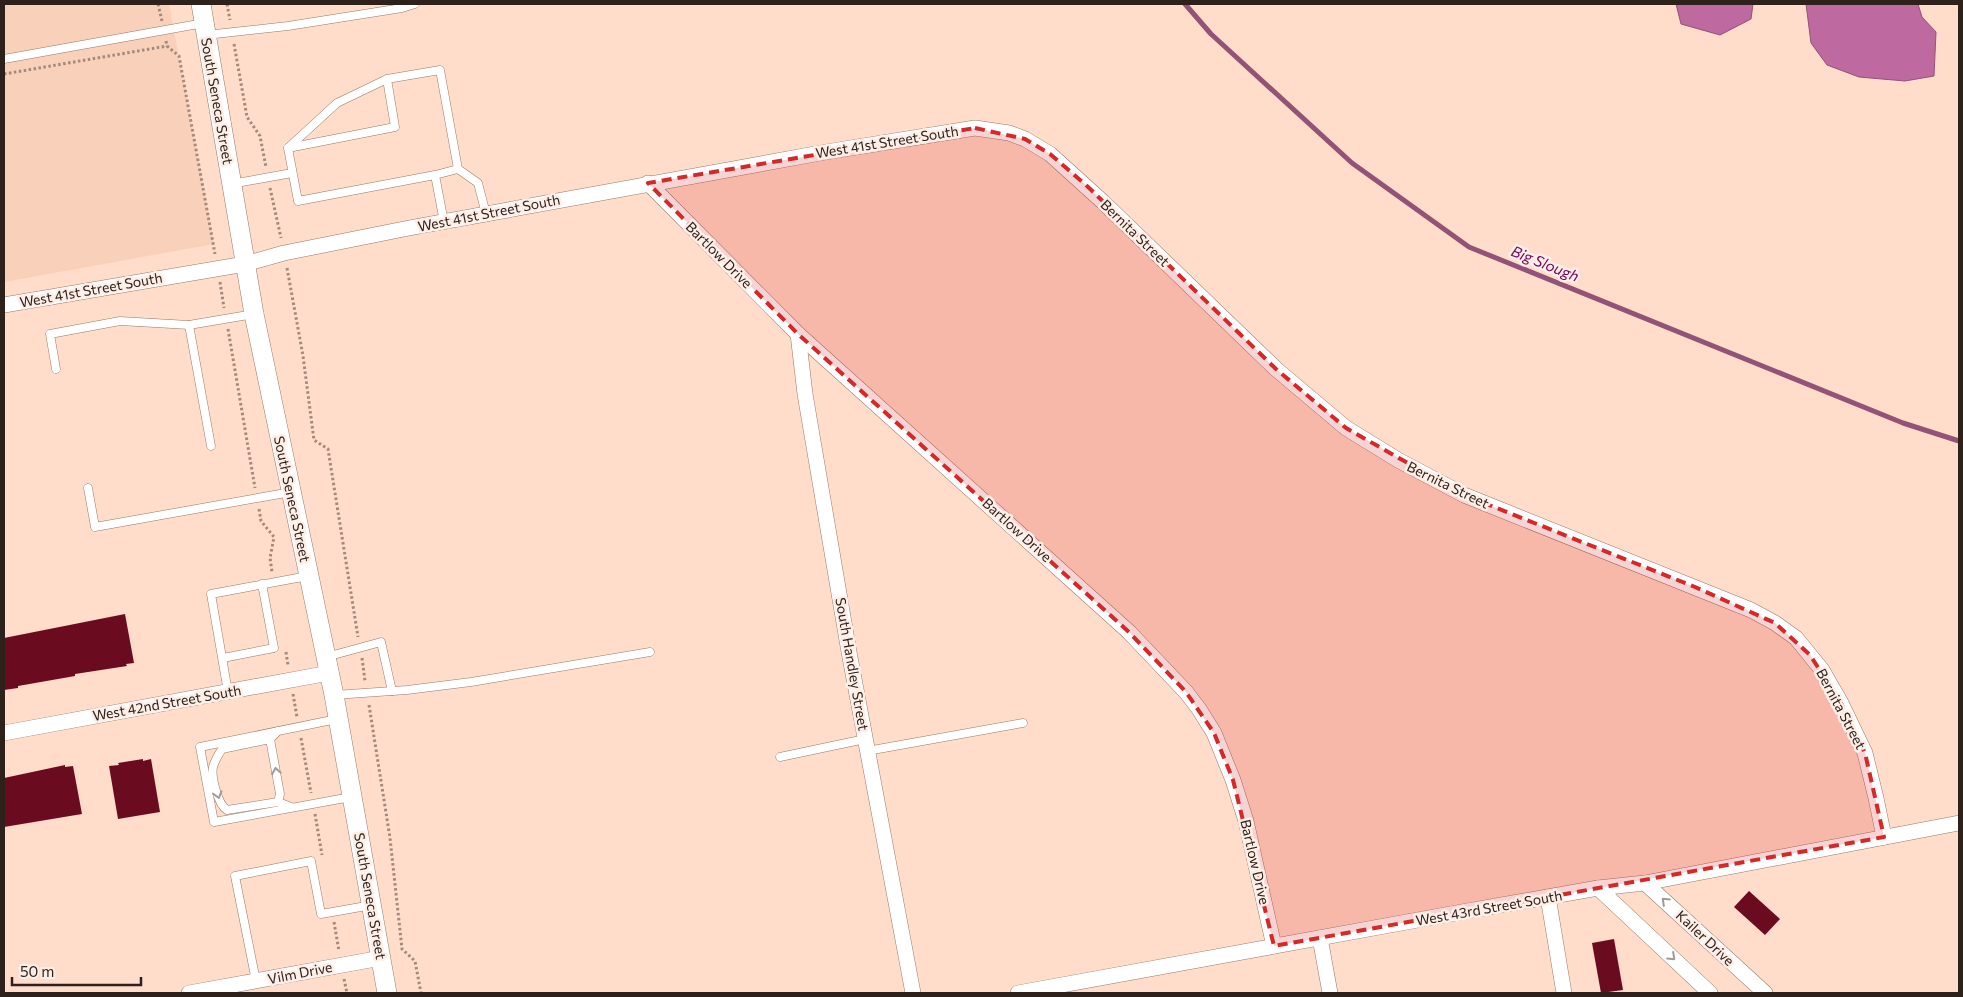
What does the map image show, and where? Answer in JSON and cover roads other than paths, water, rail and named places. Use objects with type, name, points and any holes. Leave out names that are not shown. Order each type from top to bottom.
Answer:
[{"type":"street","name":"South Seneca Street","points":[[200,4],[254,314],[334,695],[387,993]]},
{"type":"street","name":"West 41st Street South","points":[[4,305],[245,264],[284,253],[648,183],[975,128]]},
{"type":"street","name":"Bernita Street","points":[[975,128],[1009,133],[1025,139],[1050,154],[1118,215],[1276,369],[1346,428],[1398,460],[1464,495],[1751,610],[1775,623],[1796,638],[1822,670],[1841,703],[1864,753],[1884,837]]},
{"type":"street","name":"Bartlow Drive","points":[[648,183],[798,334],[1129,632],[1199,708],[1214,733],[1233,780],[1246,821],[1274,946]]},
{"type":"street","name":"South Handley Street","points":[[798,334],[806,402],[866,745],[913,993]]},
{"type":"street","name":"West 42nd Street South","points":[[4,733],[228,692],[328,665]]},
{"type":"street","name":"West 43rd Street South","points":[[1018,993],[1098,986],[1274,946],[1598,888],[1645,883],[1959,823]]},
{"type":"street","name":"Kailer Drive","points":[[1645,883],[1765,993]]},
{"type":"street","points":[[1598,888],[1710,993]]},
{"type":"street","points":[[1548,897],[1564,993]]},
{"type":"street","points":[[1320,938],[1330,993]]},
{"type":"street","name":"Vilm Drive","points":[[189,993],[381,958]]},
{"type":"lane","points":[[4,59],[205,29],[232,32],[288,26],[402,8],[414,4]]},
{"type":"lane","points":[[288,148],[337,104],[387,79],[440,70],[458,170]]},
{"type":"lane","points":[[288,148],[395,127],[387,79]]},
{"type":"lane","points":[[288,148],[298,201],[458,170],[478,183],[486,214]]},
{"type":"lane","points":[[231,184],[292,173]]},
{"type":"lane","points":[[436,175],[444,222]]},
{"type":"lane","points":[[56,369],[50,334],[120,321],[189,325],[254,314]]},
{"type":"lane","points":[[189,325],[211,446]]},
{"type":"lane","points":[[88,488],[95,527],[291,492]]},
{"type":"lane","points":[[228,692],[211,594],[308,576]]},
{"type":"lane","points":[[222,658],[274,648],[262,584]]},
{"type":"lane","points":[[328,665],[360,648],[381,642],[392,691]]},
{"type":"lane","points":[[334,695],[471,682],[650,652]]},
{"type":"lane","points":[[338,719],[200,747],[214,822],[353,796]]},
{"type":"lane","points":[[780,757],[1023,723]]},
{"type":"lane","points":[[278,731],[270,739],[222,749],[212,769],[218,796],[223,808],[228,810],[278,802],[292,807]]},
{"type":"lane","points":[[270,739],[280,794],[278,802]]},
{"type":"lane","points":[[256,981],[235,876],[312,861],[321,914],[372,905]]},
{"type":"waterway","name":"Big Slough","points":[[1185,4],[1211,34],[1352,163],[1469,247],[1903,423],[1959,441]]}]
